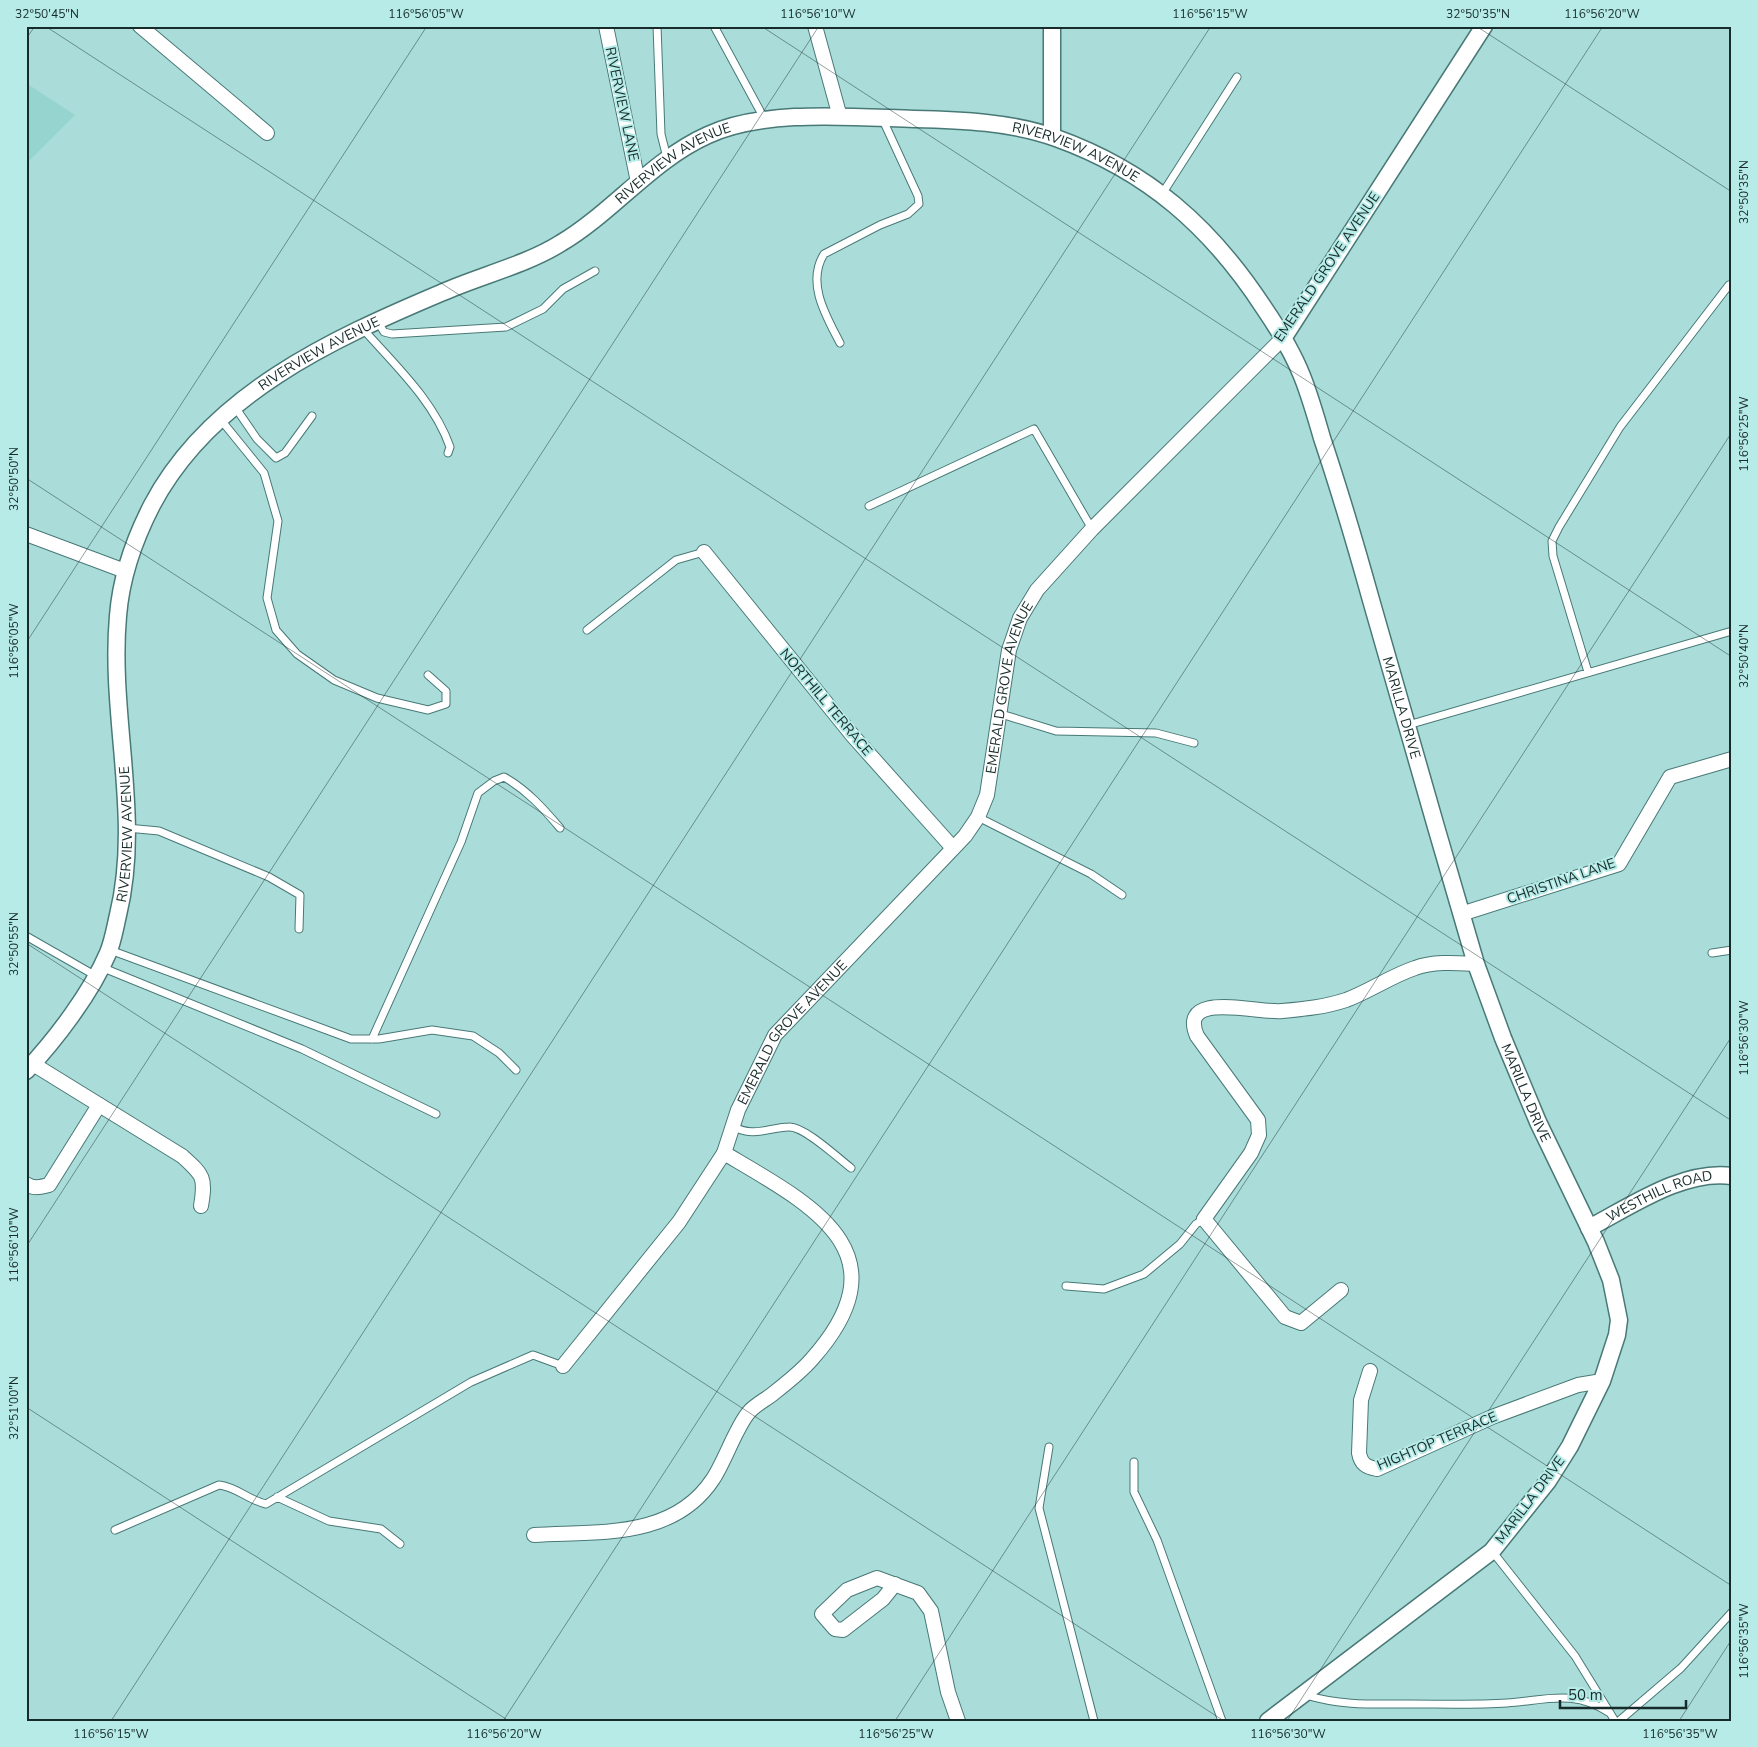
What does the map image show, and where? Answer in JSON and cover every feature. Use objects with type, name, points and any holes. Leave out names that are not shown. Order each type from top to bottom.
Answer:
[{"type":"street","points":[[140,26],[267,133]]},
{"type":"street","name":"RIVERVIEW LANE","points":[[606,26],[638,182]]},
{"type":"street","points":[[815,26],[840,117]]},
{"type":"street","points":[[1052,26],[1052,136]]},
{"type":"street","name":"EMERALD GROVE AVENUE","points":[[563,1366],[679,1222],[724,1153],[731,1125],[775,1035],[953,848],[978,817],[987,794],[1001,714],[1009,650],[1020,618],[1037,590],[1092,529],[1284,337],[1484,26]]},
{"type":"street","name":"RIVERVIEW AVENUE","points":[[30,1067],[68,1018],[110,950],[125,882],[127,828],[116,647],[118,612],[125,572],[139,534],[155,500],[184,457],[235,407],[288,367],[318,350],[440,293],[556,247],[587,225],[638,182],[687,145],[713,132],[733,125],[765,120],[840,117],[959,120],[1052,136],[1108,161],[1162,194],[1187,215],[1232,261],[1284,337]]},
{"type":"street","name":"MARILLA DRIVE","points":[[1268,1721],[1492,1551],[1548,1481],[1570,1446],[1602,1381],[1617,1335],[1619,1320],[1611,1280],[1589,1228],[1538,1122],[1503,1038],[1476,964],[1339,489],[1303,378],[1284,337]]},
{"type":"street","points":[[26,534],[125,572]]},
{"type":"street","name":"NORTHILL TERRACE","points":[[704,552],[853,736],[953,848]]},
{"type":"street","name":"CHRISTINA LANE","points":[[1461,914],[1620,864],[1670,777],[1732,759]]},
{"type":"street","points":[[1341,1290],[1301,1324],[1285,1317],[1204,1219],[1251,1153],[1259,1135],[1258,1120],[1196,1036],[1193,1027],[1197,1014],[1206,1008],[1218,1006],[1274,1012],[1324,1006],[1347,999],[1416,967],[1449,963],[1476,964]]},
{"type":"street","points":[[30,1067],[99,1105],[182,1156],[201,1174],[204,1185],[201,1206]]},
{"type":"street","points":[[26,1184],[30,1187],[40,1187],[49,1184],[99,1105]]},
{"type":"street","points":[[534,1535],[635,1530],[666,1519],[680,1511],[712,1481],[749,1412],[812,1360],[835,1329],[847,1308],[852,1286],[852,1274],[850,1261],[841,1238],[792,1193],[724,1153]]},
{"type":"street","name":"WESTHILL ROAD","points":[[1589,1228],[1683,1180],[1712,1174],[1732,1176]]},
{"type":"street","name":"HIGHTOP TERRACE","points":[[1370,1371],[1361,1400],[1359,1453],[1361,1461],[1367,1467],[1377,1469],[1492,1417],[1578,1384],[1602,1381]]},
{"type":"street","points":[[895,1584],[883,1599],[842,1630],[835,1629],[822,1614],[847,1590],[876,1578],[895,1584],[918,1592],[931,1612],[948,1692],[958,1721]]},
{"type":"lane","points":[[658,26],[661,134],[668,160]]},
{"type":"lane","points":[[714,26],[765,120]]},
{"type":"lane","points":[[1162,194],[1237,77]]},
{"type":"lane","points":[[840,343],[822,309],[817,281],[819,262],[824,254],[908,214],[918,204],[918,196],[882,118]]},
{"type":"lane","points":[[370,325],[392,334],[506,327],[543,309],[563,289],[595,271]]},
{"type":"lane","points":[[1588,672],[1553,556],[1552,540],[1572,502],[1620,427],[1729,285]]},
{"type":"lane","points":[[370,325],[408,380],[439,420],[450,447],[448,453]]},
{"type":"lane","points":[[235,407],[258,439],[276,458],[285,453],[312,416]]},
{"type":"lane","points":[[221,420],[264,473],[278,520],[267,598],[276,630],[297,654],[334,680],[377,698],[428,710],[446,704],[446,691],[428,675]]},
{"type":"lane","points":[[869,506],[1034,429],[1092,529]]},
{"type":"lane","points":[[587,630],[676,560],[704,552]]},
{"type":"lane","points":[[1407,725],[1732,631]]},
{"type":"lane","points":[[1001,714],[1056,731],[1156,732],[1194,743]]},
{"type":"lane","points":[[372,1039],[461,842],[478,793],[494,781],[504,777],[520,786],[538,802],[560,828]]},
{"type":"lane","points":[[978,817],[1091,874],[1122,895]]},
{"type":"lane","points":[[127,828],[160,830],[269,876],[300,895],[299,929]]},
{"type":"lane","points":[[26,936],[98,972],[302,1049],[436,1114]]},
{"type":"lane","points":[[110,950],[351,1039],[372,1039],[432,1030],[473,1036],[499,1053],[516,1070]]},
{"type":"lane","points":[[1712,953],[1732,950]]},
{"type":"lane","points":[[731,1125],[743,1132],[760,1132],[790,1126],[800,1130],[851,1168]]},
{"type":"lane","points":[[1066,1286],[1104,1289],[1144,1274],[1180,1244],[1196,1224],[1204,1219]]},
{"type":"lane","points":[[116,1530],[219,1484],[231,1486],[254,1501],[266,1504],[471,1382],[533,1355],[563,1366]]},
{"type":"lane","points":[[1049,1447],[1039,1508],[1094,1721]]},
{"type":"lane","points":[[1134,1462],[1134,1492],[1157,1540],[1222,1721]]},
{"type":"lane","points":[[277,1497],[329,1521],[381,1529],[400,1544]]},
{"type":"lane","points":[[1492,1551],[1575,1656],[1615,1721]]},
{"type":"lane","points":[[1619,1721],[1681,1668],[1732,1612]]},
{"type":"lane","points":[[1304,1694],[1339,1704],[1507,1703],[1558,1697],[1580,1698],[1596,1703],[1610,1713]]},
{"type":"shaded area","points":[[26,83],[75,115],[26,164]]}]
